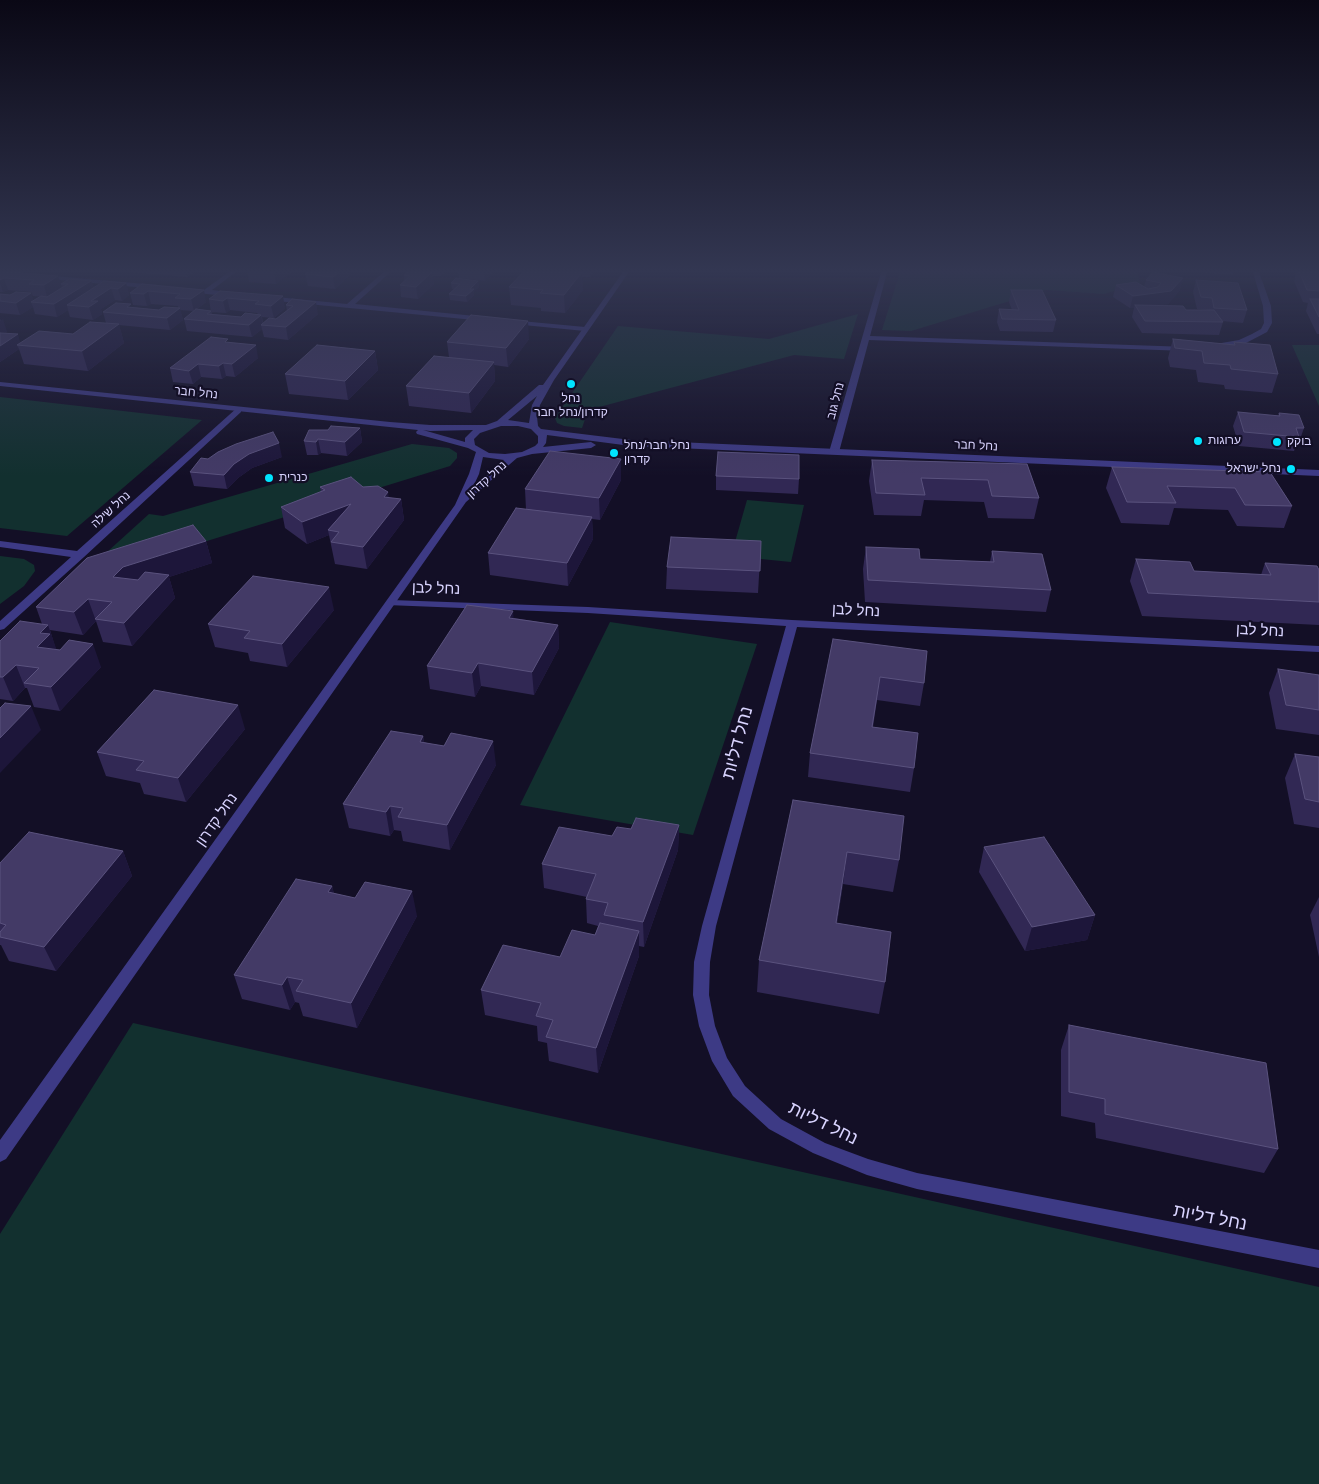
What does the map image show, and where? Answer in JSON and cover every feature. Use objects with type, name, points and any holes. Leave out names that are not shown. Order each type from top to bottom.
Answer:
[{"type":"street","points":[[532,451],[538,448],[543,439],[533,417],[536,404],[579,338]]},
{"type":"street","name":"נחל גוב","points":[[834,452],[865,338]]},
{"type":"street","points":[[872,338],[1172,349],[1223,346],[1248,338]]},
{"type":"street","points":[[500,423],[550,380]]},
{"type":"street","name":"נחל חבר","points":[[0,384],[390,425],[430,428],[483,427],[500,423],[518,423],[574,437],[631,443],[1319,474]]},
{"type":"street","name":"נחל שילה","points":[[0,627],[238,410]]},
{"type":"street","name":"נחל חבר","points":[[390,425],[471,446]]},
{"type":"street","points":[[483,427],[472,434],[469,442],[471,446],[480,453],[495,456],[514,456]]},
{"type":"street","name":"נחל חבר","points":[[514,456],[532,451],[631,443]]},
{"type":"street","name":"נחל קדרון","points":[[0,1154],[460,505],[474,474],[480,453]]},
{"type":"street","name":"נחל קדרון","points":[[460,505],[514,456]]},
{"type":"street","points":[[0,544],[80,555]]},
{"type":"street","name":"נחל לבן","points":[[391,603],[588,610],[792,623],[1319,649]]},
{"type":"street","name":"נחל דליות","points":[[792,623],[711,916],[702,962],[701,995],[707,1026],[720,1061],[739,1091],[775,1124],[819,1148],[867,1167],[917,1181],[1319,1259]]},
{"type":"green space","points":[[610,338],[850,338],[844,359],[794,355],[588,410],[582,428],[564,426],[557,423],[555,418]]},
{"type":"green space","points":[[1292,345],[1319,345],[1319,406]]},
{"type":"green space","points":[[0,397],[202,420],[67,536],[0,528]]},
{"type":"green space","points":[[412,444],[449,448],[457,453],[457,458],[450,466],[74,582],[149,514],[163,516]]},
{"type":"green space","points":[[747,500],[804,505],[791,562],[731,556]]},
{"type":"green space","points":[[0,556],[24,559],[34,565],[35,571],[24,586],[0,604]]},
{"type":"green space","points":[[610,622],[757,644],[693,835],[520,805]]},
{"type":"green space","points":[[133,1023],[1319,1287],[1319,1484],[0,1484],[0,1234]]},
{"type":"building","points":[[0,338],[12,338],[0,346]]},
{"type":"building","points":[[28,338],[99,338],[82,351],[17,345]]},
{"type":"building","points":[[209,338],[228,339],[225,342],[256,345],[232,364],[223,363],[219,366],[198,364],[189,371],[170,368]]},
{"type":"building","points":[[450,338],[514,338],[506,348],[447,342]]},
{"type":"building","points":[[1173,339],[1235,345],[1234,342],[1270,345],[1278,374],[1231,369],[1230,365],[1204,363],[1202,351],[1175,348]]},
{"type":"building","points":[[317,345],[375,351],[345,381],[285,374]]},
{"type":"building","points":[[434,356],[494,362],[469,393],[406,386]]},
{"type":"building","points":[[1238,412],[1280,416],[1279,413],[1299,415],[1304,428],[1296,428],[1299,437],[1244,432]]},
{"type":"building","points":[[331,426],[360,428],[345,442],[318,439],[316,442],[304,441],[309,430],[328,430]]},
{"type":"building","points":[[273,432],[279,443],[249,454],[234,464],[224,475],[190,472],[201,458],[208,459],[236,444]]},
{"type":"building","points":[[550,451],[621,459],[599,498],[525,489]]},
{"type":"building","points":[[718,452],[799,455],[799,479],[716,476]]},
{"type":"building","points":[[872,460],[1027,464],[1039,498],[992,496],[988,480],[921,478],[925,495],[876,493]]},
{"type":"building","points":[[1112,467],[1270,472],[1292,506],[1245,505],[1235,488],[1167,486],[1176,503],[1127,502]]},
{"type":"building","points":[[351,477],[363,487],[378,486],[388,492],[384,497],[401,499],[363,547],[331,542],[339,532],[328,530],[351,504],[302,522],[281,507],[325,490],[320,487]]},
{"type":"building","points":[[516,508],[592,517],[567,563],[488,553]]},
{"type":"building","points":[[193,525],[206,541],[123,567],[113,577],[138,580],[145,572],[169,575],[124,623],[95,619],[112,602],[88,599],[74,612],[36,607],[87,558]]},
{"type":"building","points":[[671,537],[761,541],[760,571],[667,567]]},
{"type":"building","points":[[866,547],[919,549],[920,559],[994,562],[992,551],[1042,554],[1051,590],[868,580]]},
{"type":"building","points":[[1136,559],[1190,562],[1194,571],[1271,575],[1265,563],[1317,566],[1319,570],[1319,602],[1148,593]]},
{"type":"building","points":[[253,576],[329,587],[282,644],[244,638],[250,631],[208,624]]},
{"type":"building","points":[[467,605],[513,611],[509,618],[558,625],[532,672],[478,663],[472,673],[427,666]]},
{"type":"building","points":[[20,621],[48,625],[40,633],[50,634],[37,647],[60,650],[69,640],[93,644],[51,687],[24,683],[39,668],[16,665],[3,677],[0,677],[0,641]]},
{"type":"building","points":[[833,639],[927,651],[924,683],[880,677],[872,727],[918,733],[914,768],[810,753]]},
{"type":"building","points":[[1278,669],[1319,675],[1319,710],[1286,705]]},
{"type":"building","points":[[154,690],[238,705],[178,778],[136,770],[144,761],[97,752]]},
{"type":"building","points":[[5,703],[31,706],[0,738],[0,708]]},
{"type":"building","points":[[391,731],[423,736],[420,742],[444,746],[451,733],[493,741],[447,825],[398,817],[403,808],[390,806],[386,812],[343,804]]},
{"type":"building","points":[[1295,754],[1319,757],[1319,802],[1305,799]]},
{"type":"building","points":[[793,800],[904,816],[899,860],[847,852],[836,923],[891,932],[885,982],[759,960]]},
{"type":"building","points":[[636,818],[679,825],[643,922],[604,915],[608,903],[586,899],[596,874],[542,864],[559,827],[612,836],[617,827],[631,829]]},
{"type":"building","points":[[29,832],[123,851],[44,947],[0,937],[0,932],[6,925],[0,923],[0,863]]},
{"type":"building","points":[[1044,837],[1095,915],[1032,927],[984,847]]},
{"type":"building","points":[[296,879],[332,886],[328,892],[355,898],[365,882],[412,891],[351,1003],[296,991],[303,980],[287,977],[282,985],[234,975]]},
{"type":"building","points":[[600,923],[639,931],[596,1048],[546,1037],[553,1020],[536,1016],[541,1003],[481,990],[503,945],[560,957],[572,930],[595,935]]},
{"type":"building","points":[[1069,1025],[1266,1063],[1278,1149],[1105,1114],[1105,1099],[1069,1092]]},
{"type":"place","name":"נחל קדרון/נחל חבר","points":[[571,384]]},
{"type":"place","name":"ערוגות","points":[[1198,441]]},
{"type":"place","name":"בוקק","points":[[1277,442]]},
{"type":"place","name":"נחל חבר/נחל קדרון","points":[[614,453]]},
{"type":"place","name":"נחל ישראל","points":[[1291,469]]},
{"type":"place","name":"כנרית","points":[[269,478]]}]
